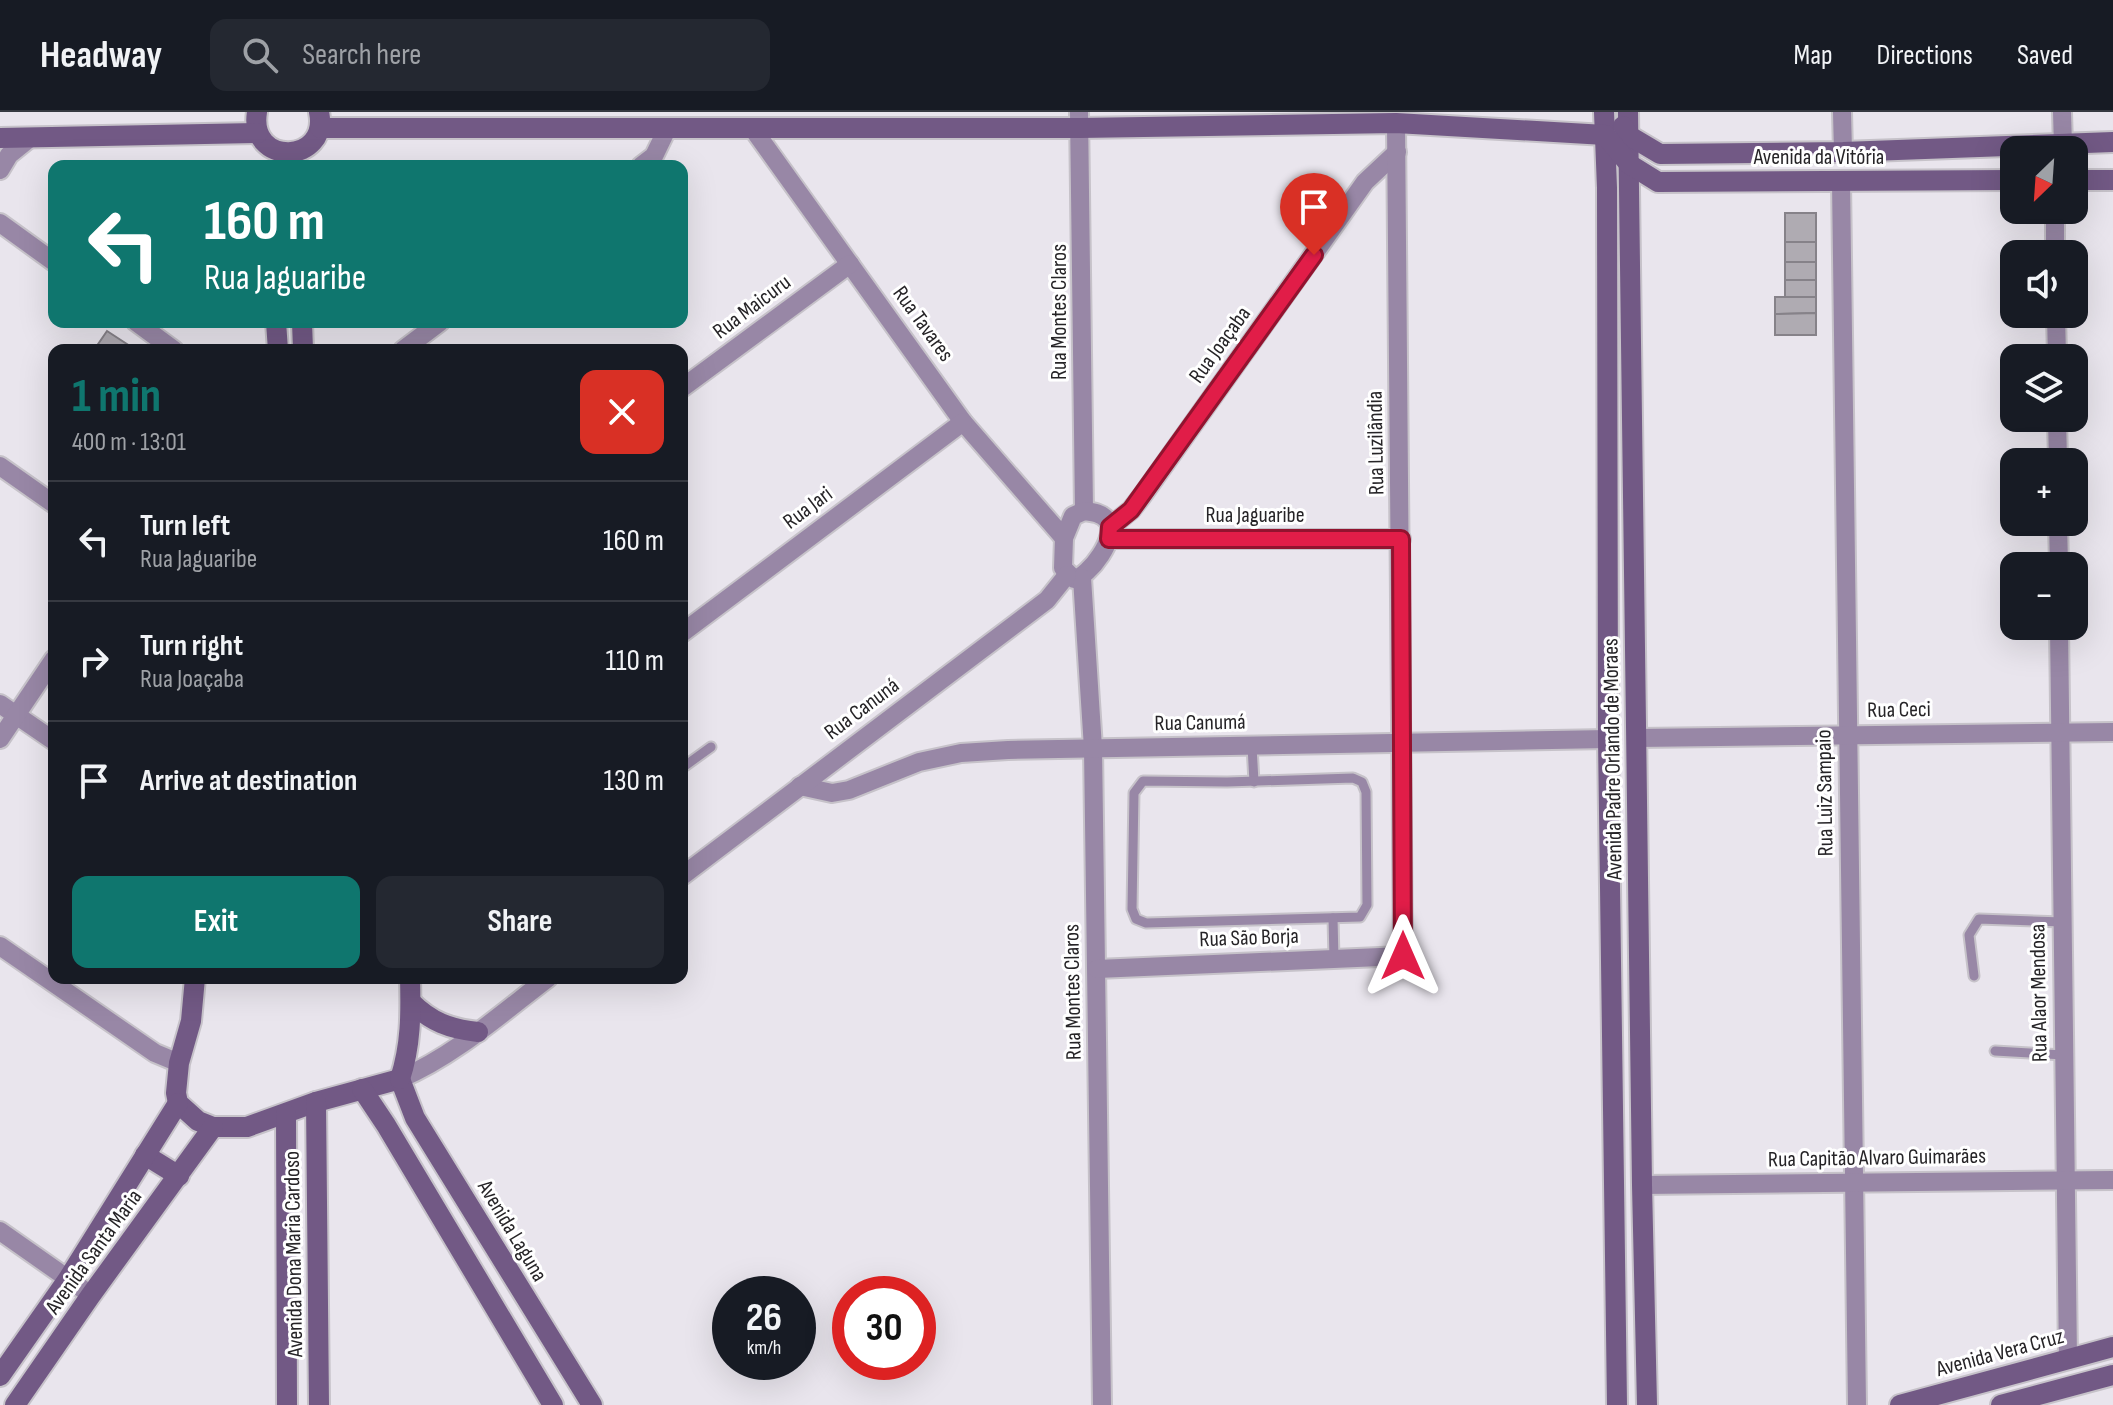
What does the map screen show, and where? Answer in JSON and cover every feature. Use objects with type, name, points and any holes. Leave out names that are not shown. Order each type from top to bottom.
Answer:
[{"type":"main road","name":"Avenida Padre Orlando de Moraes","points":[[1604,112],[1617,1405]]},
{"type":"main road","points":[[1614,112],[1628,135]]},
{"type":"main road","name":"Avenida Padre Orlando de Moraes","points":[[1628,112],[1647,1405]]},
{"type":"main road","points":[[0,138],[263,139],[299,158],[315,138],[319,120],[667,129],[1080,120],[1396,123],[1605,135],[1629,164]]},
{"type":"main road","name":"Avenida da Vitória","points":[[1628,135],[1660,154],[2000,148]]},
{"type":"main road","name":"Avenida da Vitória","points":[[2088,144],[2113,142]]},
{"type":"main road","name":"Avenida da Vitória","points":[[1629,164],[1658,182],[2000,180]]},
{"type":"main road","points":[[2088,180],[2113,180]]},
{"type":"main road","points":[[194,984],[191,1021],[176,1081],[178,1103],[198,1121],[213,1127],[247,1127],[316,1102],[400,1079],[408,1053],[410,984]]},
{"type":"main road","points":[[411,1002],[445,1027],[478,1032]]},
{"type":"main road","name":"Avenida Laguna","points":[[400,1079],[415,1118],[592,1405]]},
{"type":"main road","points":[[362,1089],[553,1405]]},
{"type":"main road","name":"Avenida Dona Maria Cardoso","points":[[316,1102],[319,1405]]},
{"type":"main road","name":"Avenida Santa Maria","points":[[0,1376],[68,1279],[178,1103]]},
{"type":"main road","name":"Avenida Dona Maria Cardoso","points":[[286,1114],[287,1405]]},
{"type":"main road","name":"Avenida Santa Maria","points":[[15,1405],[213,1127]]},
{"type":"main road","points":[[145,1155],[179,1176]]},
{"type":"main road","name":"Avenida Vera Cruz","points":[[1900,1405],[2113,1347]]},
{"type":"main road","points":[[2001,1405],[2113,1375]]},
{"type":"street","points":[[1842,112],[1843,152]]},
{"type":"street","points":[[2062,112],[2063,136]]},
{"type":"street","name":"Rua Montes Claros","points":[[1080,120],[1084,511]]},
{"type":"street","name":"Rua Luzilândia","points":[[1396,123],[1403,956]]},
{"type":"street","points":[[649,160],[654,156],[667,129]]},
{"type":"street","name":"Rua Tavares","points":[[753,129],[963,422],[1064,538]]},
{"type":"street","points":[[0,170],[9,155],[30,138]]},
{"type":"street","name":"Rua Joaçaba","points":[[1110,533],[1136,503],[1365,182],[1397,152]]},
{"type":"street","name":"Rua Luiz Sampaio","points":[[1841,181],[1857,1405]]},
{"type":"street","points":[[0,223],[48,258]]},
{"type":"street","name":"Rua Maicuru","points":[[688,384],[850,264]]},
{"type":"street","points":[[144,328],[166,344]]},
{"type":"street","points":[[411,344],[432,328]]},
{"type":"street","name":"Rua Jari","points":[[688,628],[963,422]]},
{"type":"street","points":[[0,466],[48,500]]},
{"type":"street","points":[[1084,511],[1099,513],[1108,521],[1110,533],[1096,562],[1075,577],[1062,563],[1064,538],[1073,516],[1084,511]]},
{"type":"street","name":"Rua Jaguaribe","points":[[1110,533],[1401,539]]},
{"type":"street","name":"Rua Montes Claros","points":[[1075,577],[1093,748],[1102,1405]]},
{"type":"street","name":"Rua Canuná","points":[[688,864],[800,786],[1075,577]]},
{"type":"street","name":"Rua Alaor Mendosa","points":[[2059,640],[2068,1360]]},
{"type":"street","points":[[0,739],[8,709],[48,666]]},
{"type":"street","points":[[8,709],[48,737]]},
{"type":"street","name":"Rua Ceci","points":[[1637,738],[2113,732]]},
{"type":"street","name":"Rua Canumá","points":[[800,786],[832,793],[849,790],[919,762],[961,753],[1608,739]]},
{"type":"street","points":[[0,946],[48,979]]},
{"type":"street","name":"Rua São Borja","points":[[1097,969],[1403,956]]},
{"type":"street","points":[[55,984],[155,1053],[179,1063]]},
{"type":"street","points":[[400,1079],[432,1063],[478,1032],[540,984]]},
{"type":"street","name":"Rua Capitão Alvaro Guimarães","points":[[1642,1185],[2113,1180]]},
{"type":"street","points":[[0,1231],[91,1295]]},
{"type":"lane","points":[[1252,746],[1254,782]]},
{"type":"lane","points":[[688,764],[711,747]]},
{"type":"lane","points":[[1353,778],[1365,787],[1366,910],[1360,917],[1146,923],[1136,919],[1134,793],[1138,784],[1148,781],[1254,782],[1353,778]]},
{"type":"lane","points":[[1333,918],[1334,959]]},
{"type":"lane","points":[[1974,976],[1969,935],[1979,919],[2063,922]]},
{"type":"lane","points":[[1995,1051],[2064,1055]]},
{"type":"building","points":[[1785,213],[1816,213],[1816,242],[1785,242]]},
{"type":"building","points":[[1785,242],[1816,242],[1816,262],[1785,262]]},
{"type":"building","points":[[1785,262],[1816,262],[1816,280],[1785,280]]},
{"type":"building","points":[[1785,280],[1816,280],[1816,297],[1785,297]]},
{"type":"building","points":[[1775,297],[1816,297],[1816,313],[1775,314]]},
{"type":"building","points":[[1816,313],[1816,335],[1775,335],[1775,314]]},
{"type":"building","points":[[107,331],[127,344],[98,344]]},
{"type":"route","points":[[1314,255],[1131,510],[1110,527],[1109,539],[1401,539],[1403,956]]}]
